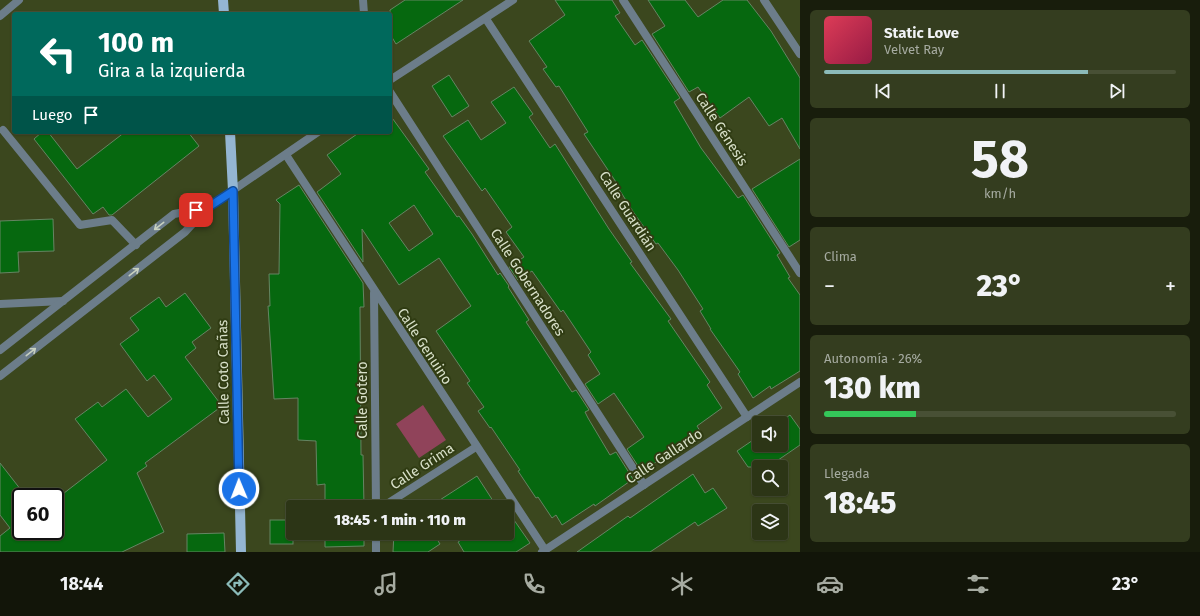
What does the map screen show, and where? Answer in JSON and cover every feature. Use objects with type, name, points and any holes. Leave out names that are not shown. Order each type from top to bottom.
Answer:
[{"type":"main road","points":[[223,0],[224,12]]},
{"type":"main road","name":"Calle Coto Cañas","points":[[230,134],[233,191],[241,552]]},
{"type":"street","points":[[0,16],[19,0]]},
{"type":"street","points":[[364,0],[364,12]]},
{"type":"street","points":[[392,79],[486,19],[513,0]]},
{"type":"street","name":"Calle Génesis","points":[[623,0],[800,273]]},
{"type":"street","points":[[764,0],[800,54]]},
{"type":"street","name":"Calle Guardián","points":[[486,19],[747,417]]},
{"type":"street","name":"Calle Gobernadores","points":[[392,95],[644,485]]},
{"type":"street","points":[[3,130],[80,225],[112,220],[136,244]]},
{"type":"street","points":[[0,376],[186,232],[207,208],[315,134]]},
{"type":"street","name":"Calle Genuino","points":[[286,155],[544,551]]},
{"type":"street","points":[[0,350],[174,214],[207,208]]},
{"type":"street","name":"Calle Gotero","points":[[374,292],[376,500]]},
{"type":"street","points":[[0,304],[64,301]]},
{"type":"street","name":"Calle Gallardo","points":[[544,551],[800,382]]},
{"type":"street","name":"Calle Grima","points":[[393,500],[476,447]]},
{"type":"street","points":[[376,540],[376,552]]},
{"type":"shaded area","points":[[423,405],[446,440],[419,458],[396,424]]},
{"type":"building","points":[[405,0],[463,0],[396,44],[392,37],[392,12],[390,12],[390,10]]},
{"type":"building","points":[[555,0],[612,0],[620,13],[615,16],[635,45],[642,40],[680,98],[674,102],[701,148],[738,198],[743,195],[780,253],[777,255],[790,277],[788,278],[800,295],[800,371],[771,389],[770,386],[753,398],[738,374],[740,372],[710,329],[700,311],[703,309],[678,270],[658,243],[656,244],[634,213],[617,186],[618,185],[584,134],[588,132],[559,86],[556,87],[543,69],[547,67],[529,41],[565,15]]},
{"type":"building","points":[[648,0],[685,0],[698,17],[723,0],[747,0],[771,31],[800,78],[800,149],[782,118],[769,126],[749,97],[720,118],[698,87],[689,92],[652,34],[665,26]]},
{"type":"building","points":[[449,75],[469,106],[452,117],[432,86]]},
{"type":"building","points":[[514,87],[533,114],[529,117],[550,148],[555,144],[609,229],[632,262],[630,263],[671,319],[668,321],[710,382],[707,385],[722,408],[697,426],[700,431],[642,472],[627,449],[644,437],[614,393],[598,404],[585,384],[600,374],[588,355],[591,352],[563,310],[561,312],[532,271],[518,280],[509,267],[524,257],[506,232],[512,227],[485,188],[482,191],[443,136],[468,120],[481,140],[506,123],[491,102]]},
{"type":"building","points":[[392,118],[429,169],[425,172],[457,217],[459,216],[472,234],[498,275],[500,273],[509,286],[508,287],[529,320],[526,322],[572,392],[576,390],[589,410],[585,412],[610,455],[616,452],[633,479],[595,506],[594,504],[562,525],[556,515],[552,518],[538,497],[536,498],[518,471],[520,470],[491,427],[490,428],[478,411],[484,407],[467,383],[470,381],[436,331],[471,306],[439,258],[399,285],[362,229],[363,262],[317,192],[341,174],[327,155],[357,134],[392,134]],"holes":[[[414,205],[433,234],[409,251],[389,223]]]},
{"type":"building","points":[[40,134],[50,134],[77,169],[122,134],[190,134],[199,146],[112,215],[109,215],[103,207],[93,214],[34,139]]},
{"type":"building","points":[[800,159],[800,240],[789,247],[752,189]]},
{"type":"building","points":[[299,185],[363,283],[364,307],[360,307],[361,455],[363,455],[364,500],[325,500],[325,484],[317,485],[316,441],[298,440],[298,398],[274,399],[268,306],[270,306],[269,274],[279,274],[280,204],[276,200]]},
{"type":"building","points":[[53,219],[54,251],[18,252],[19,272],[0,273],[0,221]]},
{"type":"building","points":[[185,293],[211,328],[192,342],[196,348],[185,357],[222,406],[145,463],[147,466],[137,473],[164,532],[122,552],[0,552],[0,536],[10,528],[0,515],[0,463],[19,488],[12,488],[12,540],[64,540],[64,493],[107,460],[75,419],[98,402],[102,407],[126,389],[148,417],[172,399],[154,375],[147,381],[120,344],[139,330],[130,318],[159,297],[166,307]]},
{"type":"building","points":[[790,415],[800,429],[800,445],[778,460],[752,460],[752,467],[748,467],[737,451],[752,441],[752,452],[788,452],[788,416]]},
{"type":"building","points":[[693,474],[705,493],[713,488],[727,508],[698,526],[695,522],[650,552],[577,552],[628,516],[630,518]]},
{"type":"building","points":[[477,476],[492,500],[440,500]]},
{"type":"building","points":[[270,520],[286,520],[286,540],[293,540],[293,544],[270,544]]},
{"type":"building","points":[[514,520],[530,543],[516,552],[464,552],[458,542],[461,540],[514,540]]},
{"type":"building","points":[[224,533],[225,552],[187,552],[187,534]]},
{"type":"building","points":[[325,540],[364,540],[364,546],[325,547]]},
{"type":"building","points":[[394,540],[437,540],[440,544],[428,552],[393,552]]},
{"type":"route","points":[[196,210],[207,208],[233,191],[239,489]]}]
